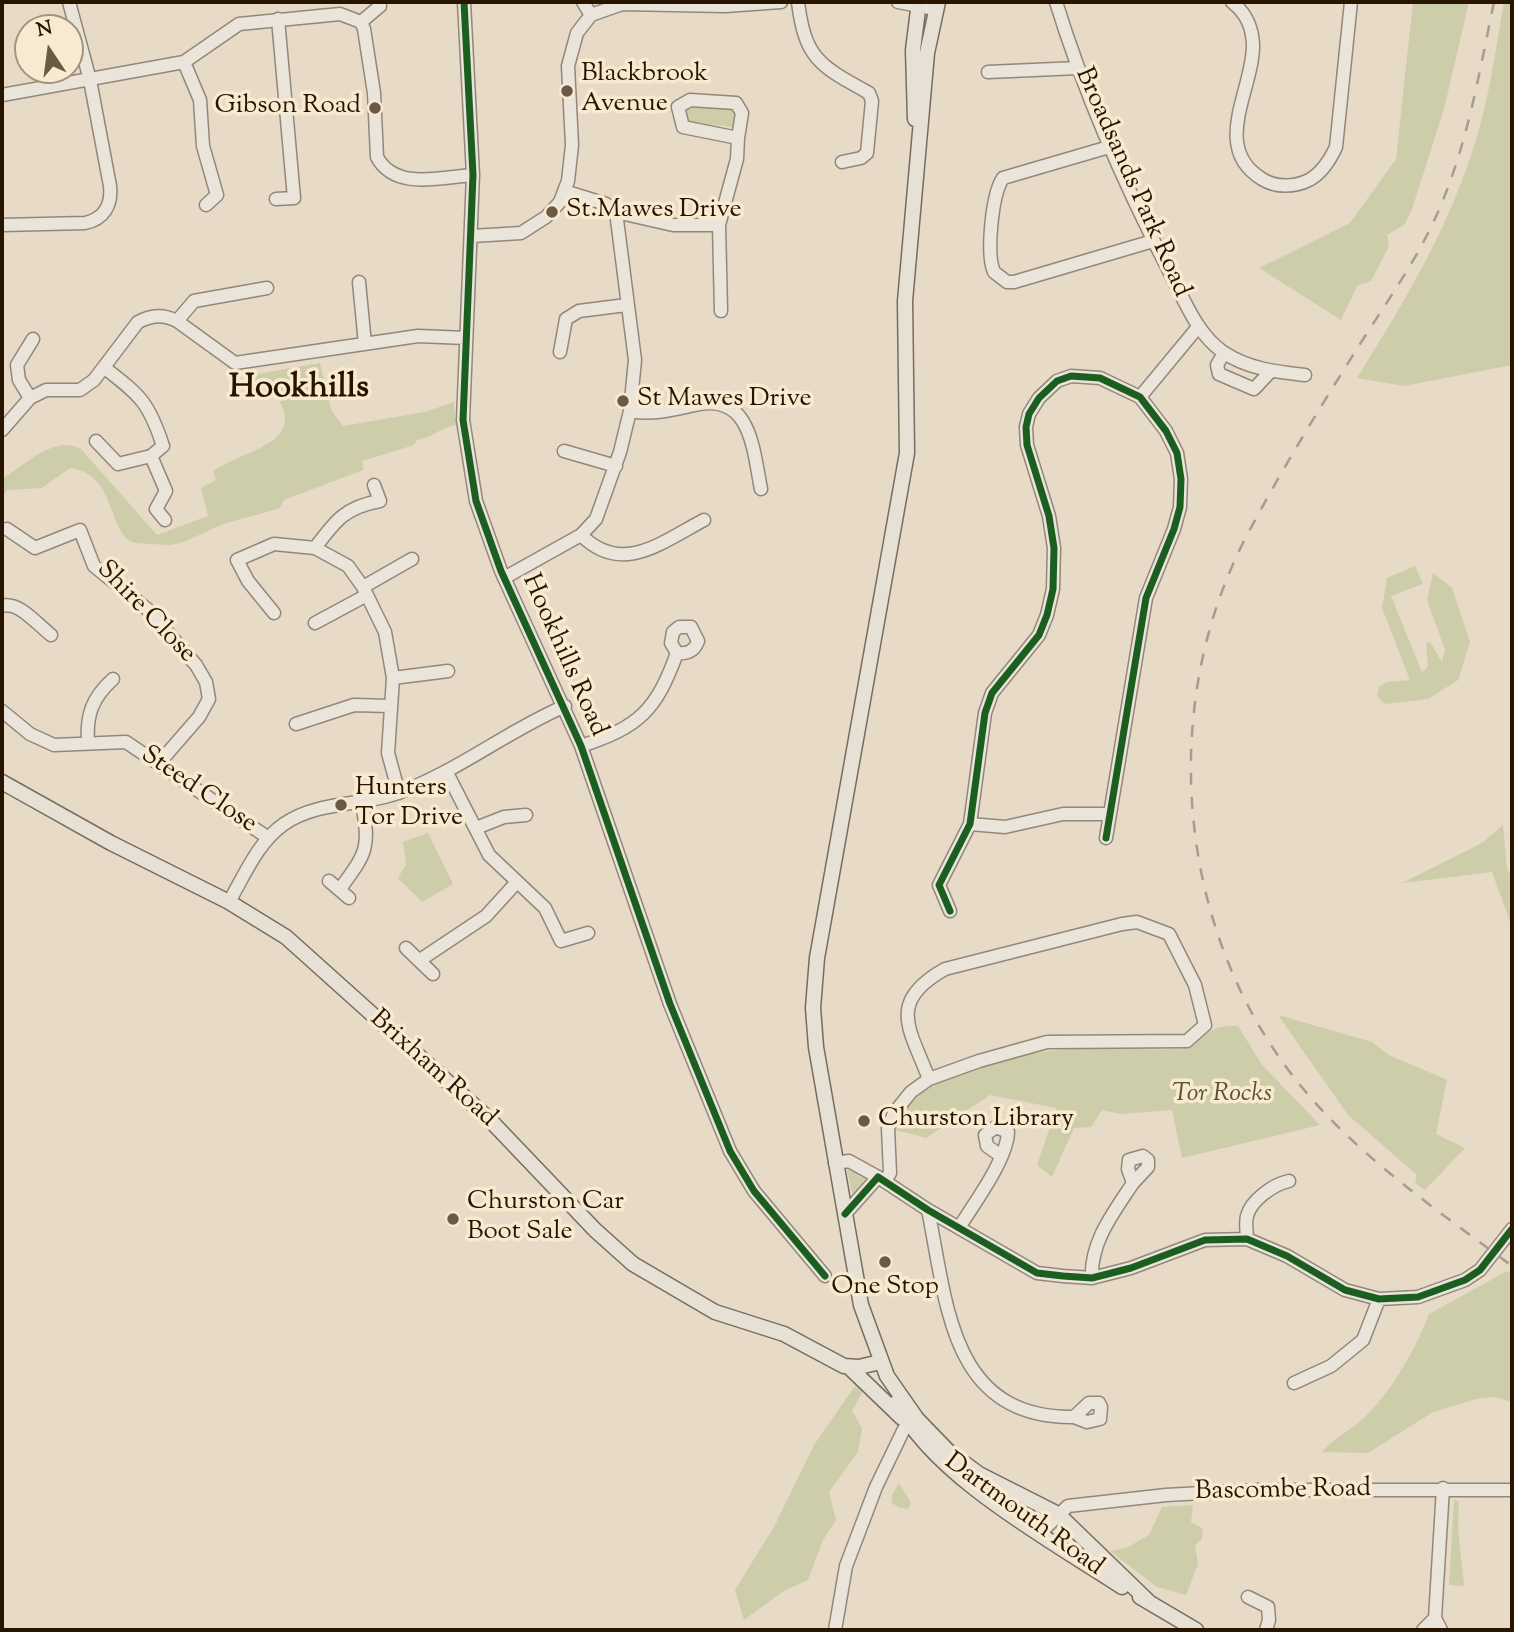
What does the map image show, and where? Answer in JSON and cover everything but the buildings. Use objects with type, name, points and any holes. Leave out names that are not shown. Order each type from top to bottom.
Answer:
[{"type":"main road","points":[[918,4],[913,91],[919,159]]},
{"type":"main road","points":[[910,1422],[880,1362],[861,1305],[816,1047],[814,982],[907,453],[905,302],[927,53],[937,6]]},
{"type":"main road","name":"Brixham Road","points":[[2,782],[111,844],[229,901],[286,937],[490,1120],[595,1230],[633,1264],[673,1291],[715,1312],[784,1334],[850,1368],[910,1422]]},
{"type":"main road","points":[[850,1368],[880,1362]]},
{"type":"main road","name":"Dartmouth Road","points":[[910,1422],[979,1474],[1058,1514],[1148,1601]]},
{"type":"main road","name":"Dartmouth Road","points":[[910,1422],[944,1462],[1039,1534],[1196,1630]]},
{"type":"street","points":[[2,225],[96,221],[105,212],[111,195],[90,79],[69,2]]},
{"type":"street","name":"Hookhills Road","points":[[464,2],[473,175],[463,420],[476,501],[504,578],[565,706],[581,746],[670,1004],[730,1151],[754,1191],[825,1276]]},
{"type":"street","points":[[583,2],[590,15]]},
{"type":"street","points":[[472,236],[521,233],[546,217],[565,191],[572,145],[568,66],[577,33],[590,15],[622,4],[716,7],[781,2]]},
{"type":"street","points":[[798,2],[805,43],[826,68],[869,93],[872,100],[867,153],[861,158],[842,162]]},
{"type":"street","points":[[898,2],[937,6]]},
{"type":"street","name":"Broadsands Park Road","points":[[1056,2],[1078,68],[1109,146],[1153,241],[1198,327],[1224,353],[1270,372]]},
{"type":"street","points":[[1232,2],[1249,22],[1253,46],[1239,110],[1237,145],[1253,173],[1265,182],[1291,186],[1315,176],[1329,161],[1336,147],[1351,2]]},
{"type":"street","points":[[361,22],[380,6]]},
{"type":"street","points":[[2,95],[184,62],[239,24],[340,14],[361,22]]},
{"type":"street","points":[[276,199],[300,198],[278,19]]},
{"type":"street","points":[[361,22],[370,50],[377,157],[381,164],[388,173],[403,180],[473,175]]},
{"type":"street","points":[[184,62],[200,100],[203,146],[222,194],[206,205]]},
{"type":"street","points":[[988,72],[1078,68]]},
{"type":"street","points":[[721,311],[719,225],[737,159],[741,113],[736,103],[690,100],[678,107],[678,117],[683,127],[738,138]]},
{"type":"street","points":[[1109,146],[1003,178],[995,197],[991,258],[994,272],[1007,282],[1014,282],[1153,241]]},
{"type":"street","points":[[565,191],[606,204],[616,212],[673,225],[719,225]]},
{"type":"street","points":[[504,578],[581,535],[596,519],[616,466],[631,411],[635,360],[616,212]]},
{"type":"street","points":[[359,282],[365,344]]},
{"type":"street","points":[[177,320],[194,301],[267,288]]},
{"type":"street","points":[[560,352],[566,319],[579,311],[626,305]]},
{"type":"street","points":[[2,430],[30,398],[46,390],[80,390],[106,369],[138,322],[158,315],[177,320],[235,363],[426,336],[467,338]]},
{"type":"street","points":[[1140,397],[1198,327]]},
{"type":"street","points":[[30,398],[19,380],[17,365],[33,340]]},
{"type":"street","points":[[1224,353],[1217,365],[1219,374],[1254,389],[1270,372],[1305,375]]},
{"type":"street","points":[[96,441],[118,464],[151,456],[163,446],[142,397],[106,369]]},
{"type":"street","points":[[950,911],[939,885],[970,824],[985,712],[992,693],[1039,635],[1053,589],[1054,548],[1049,516],[1027,445],[1029,414],[1047,390],[1057,381],[1071,376],[1100,378],[1140,397],[1156,414],[1177,453],[1182,491],[1174,529],[1146,598],[1106,838]]},
{"type":"street","points":[[631,411],[650,414],[711,403],[733,410],[744,421],[761,489]]},
{"type":"street","points":[[564,451],[616,466]]},
{"type":"street","points":[[151,456],[166,491],[156,509],[165,520]]},
{"type":"street","points":[[315,548],[334,521],[359,505],[380,500],[374,485]]},
{"type":"street","points":[[581,535],[605,554],[629,556],[705,520]]},
{"type":"street","name":"Shire Close","points":[[7,529],[35,548],[79,523],[94,565],[147,609],[206,681],[209,699],[204,708],[159,763]]},
{"type":"street","points":[[274,613],[247,581],[237,560],[274,544],[315,548],[348,566],[365,591],[385,632],[393,678],[388,753],[399,793]]},
{"type":"street","points":[[315,623],[412,559]]},
{"type":"street","points":[[2,606],[8,604],[19,609],[51,635]]},
{"type":"street","points":[[581,746],[634,724],[659,696],[677,653]]},
{"type":"street","points":[[393,678],[448,671]]},
{"type":"street","points":[[88,743],[87,722],[90,708],[113,678]]},
{"type":"street","points":[[303,705],[302,721],[354,705],[390,706]]},
{"type":"street","points":[[229,901],[267,837],[305,812],[362,803],[399,793],[446,771],[530,721],[565,706]]},
{"type":"street","name":"Steed Close","points":[[2,711],[42,740],[54,745],[126,743],[267,837]]},
{"type":"street","points":[[446,771],[489,855],[545,908],[556,944],[588,933]]},
{"type":"street","points":[[339,889],[365,855],[366,828],[362,803]]},
{"type":"street","points":[[970,824],[1005,827],[1026,825],[1063,814],[1110,814]]},
{"type":"street","points":[[476,828],[504,817],[526,815]]},
{"type":"street","points":[[420,960],[486,916],[516,883]]},
{"type":"street","points":[[845,1214],[890,1173],[888,1128],[894,1113],[911,1092],[929,1079],[979,1061],[1047,1042],[1187,1041],[1205,1026],[1195,985],[1169,934],[1137,922],[945,969],[924,981],[912,996],[905,1017],[929,1079]]},
{"type":"street","points":[[406,948],[433,974]]},
{"type":"street","points":[[959,1228],[1001,1156]]},
{"type":"street","points":[[835,1163],[849,1161],[1037,1272],[1092,1278],[1131,1268],[1205,1240],[1247,1239],[1298,1262],[1345,1290],[1379,1299],[1418,1297],[1465,1280],[1480,1270],[1512,1229]]},
{"type":"street","points":[[1247,1239],[1247,1215],[1257,1201],[1278,1184],[1289,1181]]},
{"type":"street","points":[[1092,1278],[1091,1262],[1103,1230],[1133,1183]]},
{"type":"street","points":[[929,1210],[949,1321],[965,1360],[995,1393],[1017,1405],[1053,1417],[1074,1417]]},
{"type":"street","points":[[1294,1383],[1331,1366],[1363,1340],[1379,1299]]},
{"type":"street","points":[[835,1630],[846,1566],[856,1538],[876,1487],[910,1422]]},
{"type":"street","points":[[1423,1630],[1438,1624],[1443,1488]]},
{"type":"street","name":"Bascombe Road","points":[[1058,1514],[1068,1506],[1222,1491],[1443,1488],[1512,1490]]},
{"type":"street","points":[[1039,1534],[1046,1530],[1058,1514]]},
{"type":"street","points":[[1248,1597],[1268,1607],[1269,1620],[1266,1630]]},
{"type":"green space","points":[[1413,2],[1469,2],[1444,109],[1412,209],[1405,224],[1387,235],[1389,246],[1371,281],[1357,286],[1341,320],[1259,268],[1350,223],[1396,159]]},
{"type":"green space","points":[[1504,2],[1512,2],[1512,365],[1404,386],[1357,378],[1413,285],[1460,187],[1486,104]]},
{"type":"green space","points":[[691,105],[732,108],[736,112],[736,123],[732,127],[685,122],[684,109]]},
{"type":"green space","points":[[320,363],[331,410],[343,426],[425,412],[454,402],[456,425],[417,440],[414,445],[362,461],[363,470],[284,500],[280,508],[224,524],[188,540],[169,545],[132,542],[118,526],[109,502],[96,480],[85,472],[70,468],[42,488],[7,490],[2,497],[2,479],[50,448],[71,445],[81,449],[157,535],[208,516],[201,488],[216,480],[213,471],[274,440],[282,430],[285,419],[281,404],[269,385],[261,383],[251,387],[247,376]]},
{"type":"green space","points":[[1415,566],[1423,584],[1391,596],[1422,672],[1428,667],[1426,643],[1430,642],[1442,662],[1445,650],[1427,600],[1433,573],[1452,588],[1470,642],[1458,680],[1428,699],[1385,704],[1377,696],[1379,687],[1387,682],[1410,680],[1382,608],[1387,578]]},
{"type":"green space","points":[[1503,825],[1507,869],[1512,877],[1512,927],[1492,872],[1402,883],[1482,843]]},
{"type":"green space","points":[[428,833],[453,884],[422,902],[398,878],[406,864],[403,842]]},
{"type":"green space","points":[[1278,1015],[1372,1042],[1389,1055],[1447,1080],[1436,1134],[1465,1148],[1425,1190],[1415,1183],[1417,1175],[1348,1115]]},
{"type":"green space","name":"Tor Rocks","points":[[1238,1026],[1262,1065],[1320,1125],[1182,1158],[1172,1110],[1120,1114],[1102,1110],[1091,1127],[1074,1128],[1052,1177],[1037,1165],[1057,1108],[990,1095],[926,1138],[896,1130],[906,1109],[925,1091],[976,1067],[1034,1053],[1060,1050],[1186,1048],[1215,1029]]},
{"type":"green space","points":[[852,1168],[867,1177],[853,1197],[847,1170]]},
{"type":"green space","points":[[1507,1271],[1512,1274],[1512,1402],[1495,1397],[1476,1399],[1433,1412],[1368,1453],[1322,1452],[1378,1403],[1411,1353],[1429,1314]]},
{"type":"green space","points":[[855,1386],[863,1391],[852,1411],[862,1428],[858,1452],[829,1492],[836,1520],[823,1540],[808,1580],[784,1591],[744,1620],[735,1590],[775,1525],[814,1445]]},
{"type":"green space","points":[[899,1483],[911,1503],[908,1509],[892,1503],[892,1495]]},
{"type":"green space","points":[[1454,1500],[1459,1501],[1458,1528],[1464,1586],[1449,1585]]},
{"type":"green space","points":[[1193,1505],[1191,1522],[1203,1529],[1202,1539],[1195,1545],[1198,1564],[1186,1595],[1157,1587],[1110,1551],[1126,1548],[1149,1535],[1162,1507]]},
{"type":"railway","points":[[1494,2],[1467,127],[1452,176],[1435,218],[1408,268],[1273,488],[1244,541],[1218,603],[1200,669],[1192,736],[1192,804],[1201,871],[1219,937],[1245,999],[1279,1057],[1329,1118],[1357,1145],[1418,1196],[1512,1266]]},
{"type":"cycle path","points":[[464,2],[473,175],[463,420],[476,501],[501,571],[581,746],[670,1004],[730,1151],[754,1191],[825,1276]]},
{"type":"cycle path","points":[[950,911],[939,885],[970,824],[985,713],[992,693],[1039,635],[1053,589],[1054,548],[1049,516],[1027,445],[1026,427],[1029,414],[1039,398],[1057,381],[1071,376],[1100,378],[1140,397],[1166,431],[1177,453],[1181,479],[1180,507],[1174,529],[1146,598],[1106,838]]},
{"type":"cycle path","points":[[845,1214],[878,1177],[928,1210],[1037,1273],[1092,1278],[1131,1268],[1205,1240],[1247,1239],[1287,1256],[1345,1290],[1379,1299],[1418,1297],[1465,1280],[1480,1270],[1512,1229]]},
{"type":"place","name":"Blackbrook Avenue","points":[[567,91]]},
{"type":"place","name":"Gibson Road","points":[[375,108]]},
{"type":"place","name":"St.Mawes Drive","points":[[552,212]]},
{"type":"place","name":"St Mawes Drive","points":[[623,401]]},
{"type":"place","name":"Hunters Tor Drive","points":[[341,805]]},
{"type":"place","name":"Churston Library","points":[[864,1121]]},
{"type":"place","name":"Churston Car Boot Sale","points":[[453,1219]]},
{"type":"place","name":"One Stop","points":[[885,1262]]},
{"type":"district","name":"Hookhills","points":[[299,390]]}]
